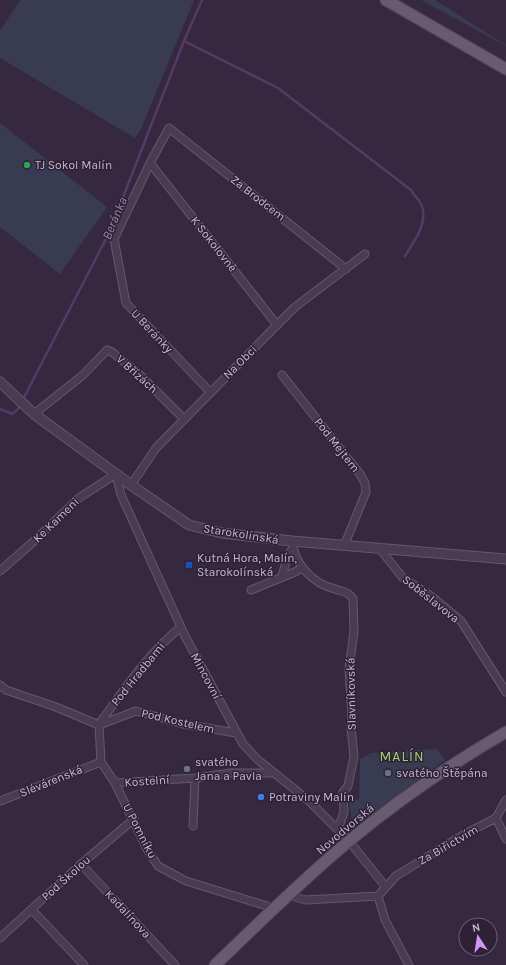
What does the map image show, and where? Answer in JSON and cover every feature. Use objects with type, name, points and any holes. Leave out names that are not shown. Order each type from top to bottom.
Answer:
[{"type":"main road","points":[[386,0],[506,69]]},
{"type":"main road","name":"Novodvorská","points":[[215,965],[290,894],[351,843],[431,779],[506,732]]},
{"type":"street","name":"U Beránky","points":[[169,128],[150,163],[114,239],[126,303],[210,392]]},
{"type":"street","name":"Za Brodcem","points":[[169,128],[346,269]]},
{"type":"street","name":"K Sokolovně","points":[[150,163],[277,325]]},
{"type":"street","name":"Na Obci","points":[[131,485],[156,448],[295,307],[365,254]]},
{"type":"street","name":"V Břízách","points":[[34,414],[83,375],[107,350],[112,352],[140,375],[184,419]]},
{"type":"street","name":"Pod Mejtem","points":[[282,375],[360,474],[365,483],[366,492],[344,546]]},
{"type":"street","name":"Starokolínská","points":[[0,382],[34,414],[131,485],[189,525],[222,533],[292,545],[379,548],[506,559]]},
{"type":"street","name":"Ke Kameni","points":[[0,571],[79,498],[116,474]]},
{"type":"street","name":"Mincovní","points":[[116,474],[121,495],[181,627],[243,744],[257,759],[309,801],[351,843]]},
{"type":"street","name":"Slavníkovská","points":[[292,545],[302,568],[323,584],[334,589],[345,591],[353,599],[354,631],[348,669],[354,756],[348,786],[343,792],[344,812],[338,829]]},
{"type":"street","points":[[282,578],[292,545]]},
{"type":"street","name":"Soběslavova","points":[[379,548],[403,578],[443,606],[461,621],[506,692]]},
{"type":"street","points":[[252,590],[302,568]]},
{"type":"street","name":"Pod Hradbami","points":[[99,725],[149,659],[169,637],[181,627]]},
{"type":"street","points":[[0,685],[6,690],[56,707],[99,725],[101,762]]},
{"type":"street","name":"Pod Kostelem","points":[[99,725],[136,711],[183,724],[236,733]]},
{"type":"street","name":"U Pomníku","points":[[101,762],[115,783],[134,819],[147,849],[158,866],[186,881],[267,906],[273,910]]},
{"type":"street","name":"Slévárenská","points":[[0,801],[101,762]]},
{"type":"street","name":"Kostelní","points":[[115,783],[195,778],[231,773],[274,773]]},
{"type":"street","points":[[193,826],[195,778]]},
{"type":"street","points":[[506,800],[496,818],[506,839]]},
{"type":"street","name":"Za Biřictvím","points":[[378,896],[385,886],[396,876],[463,835],[496,818]]},
{"type":"street","name":"Pod Školou","points":[[0,938],[81,864],[134,819]]},
{"type":"street","points":[[351,843],[385,886]]},
{"type":"street","name":"Kadalínova","points":[[81,864],[175,965]]},
{"type":"street","points":[[290,894],[306,900],[378,896],[385,920],[409,965]]},
{"type":"street","points":[[32,910],[84,965]]},
{"type":"shaded area","points":[[20,0],[194,0],[141,129],[135,138],[0,58],[0,31]]},
{"type":"shaded area","points":[[421,0],[435,0],[506,46]]},
{"type":"shaded area","name":"TJ Sokol Malín","points":[[0,123],[107,207],[60,274],[0,227]]},
{"type":"shaded area","points":[[437,749],[445,760],[357,825],[352,821],[349,801],[359,799],[360,759],[371,753]]},
{"type":"waterway","name":"Beránka","points":[[0,409],[12,414],[18,409],[109,233],[184,41],[202,0]]},
{"type":"waterway","points":[[184,41],[278,88],[411,190],[422,206],[423,219],[422,226],[405,256]]},
{"type":"place","name":"TJ Sokol Malín","points":[[27,165]]},
{"type":"place","name":"Kutná Hora, Malín, Starokolínská","points":[[189,565]]},
{"type":"place","name":"svatého Jana a Pavla","points":[[187,769]]},
{"type":"place","name":"svatého Štěpána","points":[[388,773]]},
{"type":"place","name":"Potraviny Malín","points":[[261,797]]},
{"type":"district","name":"MALÍN","points":[[402,756]]}]
